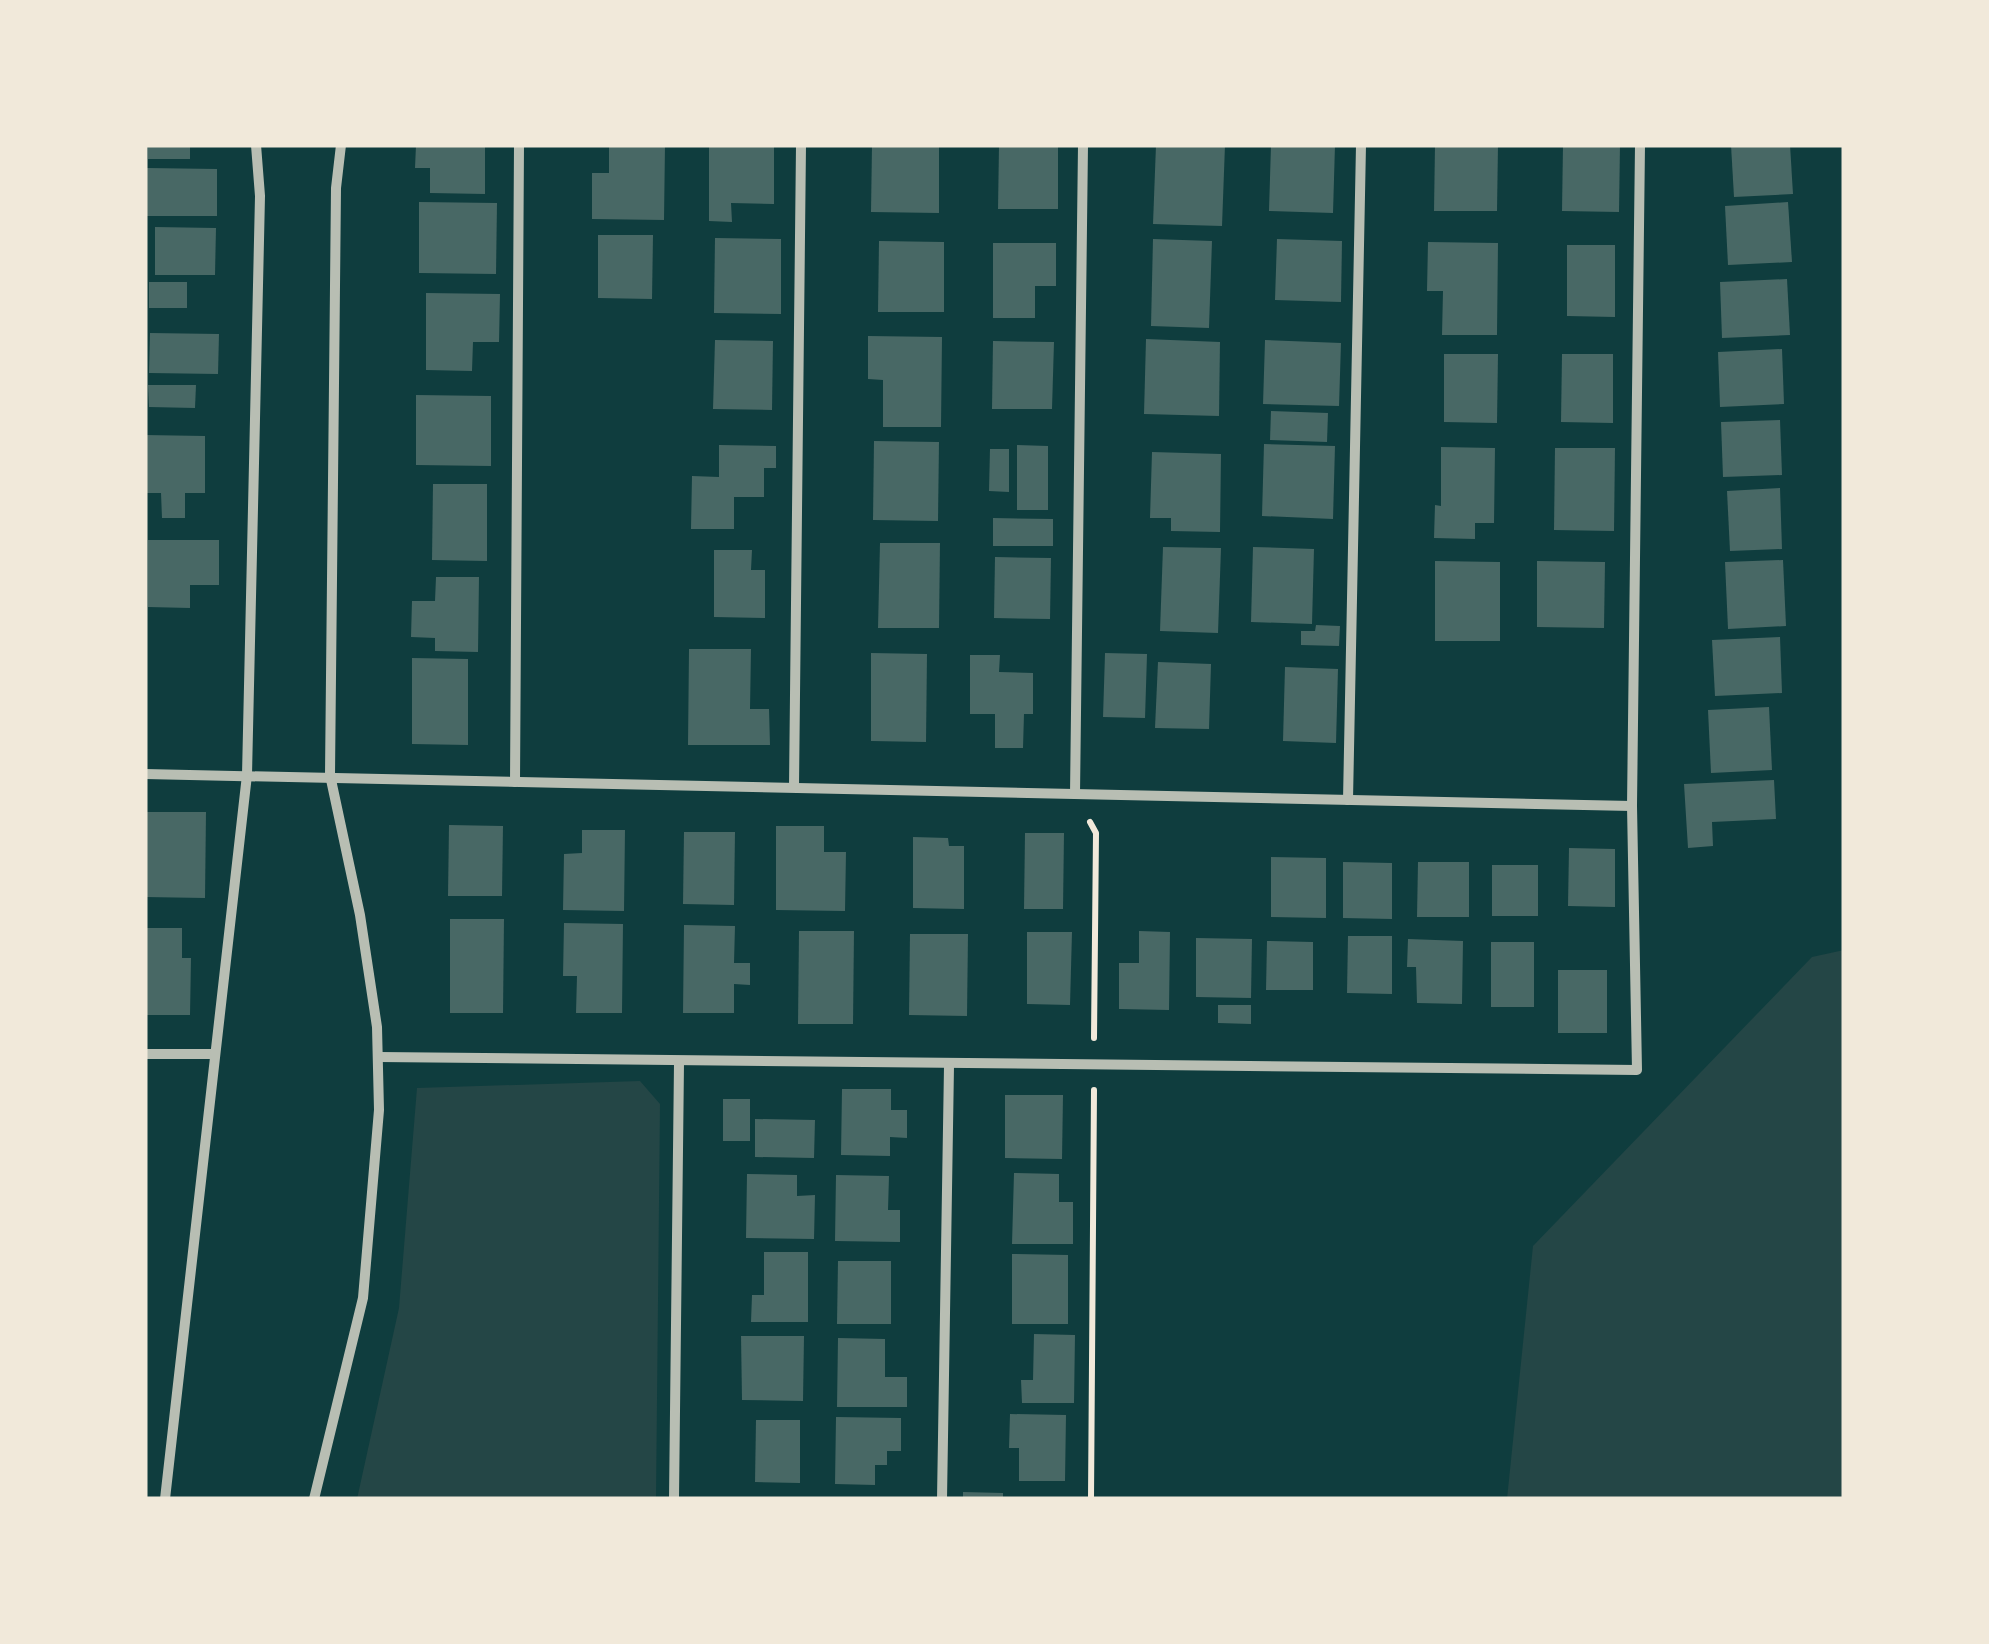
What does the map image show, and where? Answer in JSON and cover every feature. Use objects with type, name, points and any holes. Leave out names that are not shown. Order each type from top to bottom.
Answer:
[{"type":"street","points":[[165,1499],[212,1054],[247,775],[260,216],[256,145]]},
{"type":"street","points":[[314,1499],[363,1298],[379,1110],[379,1057],[360,915],[330,775],[336,188],[340,145]]},
{"type":"street","points":[[516,782],[519,145]]},
{"type":"street","points":[[794,788],[801,145]]},
{"type":"street","points":[[1075,794],[1083,145]]},
{"type":"street","points":[[1348,800],[1361,145]]},
{"type":"street","points":[[379,1057],[949,1066],[1637,1070],[1632,806],[1640,145]]},
{"type":"street","points":[[145,774],[1632,806]]},
{"type":"street","points":[[145,1054],[212,1054]]},
{"type":"street","points":[[674,1499],[679,1063]]},
{"type":"street","points":[[942,1499],[949,1066]]},
{"type":"path","points":[[1075,794],[1096,832],[1091,1499]]},
{"type":"shaded area","points":[[1844,950],[1844,1499],[1507,1499],[1533,1246],[1812,957]]},
{"type":"shaded area","points":[[640,1081],[660,1104],[656,1499],[357,1499],[399,1308],[417,1088]]},
{"type":"building","points":[[148,145],[190,145],[190,159],[148,159]]},
{"type":"building","points":[[416,145],[485,145],[485,194],[430,193],[430,168],[415,168]]},
{"type":"building","points":[[609,145],[665,145],[664,220],[592,219],[592,173],[609,173]]},
{"type":"building","points":[[709,145],[774,145],[774,204],[731,203],[732,222],[709,221]]},
{"type":"building","points":[[872,145],[939,145],[939,213],[871,212]]},
{"type":"building","points":[[999,145],[1058,145],[1058,209],[998,209]]},
{"type":"building","points":[[1156,145],[1225,145],[1222,226],[1153,224]]},
{"type":"building","points":[[1271,145],[1335,145],[1333,213],[1269,211]]},
{"type":"building","points":[[1435,145],[1498,145],[1497,211],[1434,211]]},
{"type":"building","points":[[1563,145],[1620,145],[1619,212],[1562,211]]},
{"type":"building","points":[[1731,145],[1790,145],[1793,194],[1734,197]]},
{"type":"building","points":[[147,168],[217,169],[217,216],[147,216]]},
{"type":"building","points":[[419,202],[497,203],[496,274],[419,273]]},
{"type":"building","points":[[1788,202],[1792,262],[1728,265],[1725,206]]},
{"type":"building","points":[[155,227],[216,228],[215,275],[155,275]]},
{"type":"building","points":[[598,235],[653,235],[652,299],[598,298]]},
{"type":"building","points":[[715,238],[781,239],[781,314],[714,313]]},
{"type":"building","points":[[1153,239],[1212,241],[1209,328],[1151,326]]},
{"type":"building","points":[[1277,239],[1342,241],[1341,302],[1275,300]]},
{"type":"building","points":[[879,241],[944,242],[944,312],[878,312]]},
{"type":"building","points":[[1428,242],[1498,243],[1497,335],[1442,335],[1443,291],[1427,291]]},
{"type":"building","points":[[993,243],[1056,243],[1056,286],[1035,286],[1035,318],[993,318]]},
{"type":"building","points":[[1567,245],[1615,245],[1615,317],[1567,316]]},
{"type":"building","points":[[1787,279],[1790,335],[1722,338],[1720,282]]},
{"type":"building","points":[[149,282],[187,282],[187,308],[149,308]]},
{"type":"building","points":[[426,293],[500,294],[499,342],[473,342],[472,371],[426,370]]},
{"type":"building","points":[[150,333],[219,334],[218,374],[149,373]]},
{"type":"building","points":[[868,336],[942,337],[941,427],[883,427],[883,380],[868,379]]},
{"type":"building","points":[[1146,339],[1220,342],[1219,416],[1144,414]]},
{"type":"building","points":[[715,340],[773,341],[772,410],[713,409]]},
{"type":"building","points":[[1265,340],[1341,343],[1339,406],[1263,404]]},
{"type":"building","points":[[993,341],[1054,342],[1052,409],[992,409]]},
{"type":"building","points":[[1782,349],[1784,404],[1720,407],[1718,352]]},
{"type":"building","points":[[1444,354],[1498,354],[1497,423],[1444,422]]},
{"type":"building","points":[[1562,354],[1613,354],[1613,423],[1561,422]]},
{"type":"building","points":[[148,385],[196,385],[195,408],[149,407]]},
{"type":"building","points":[[416,395],[491,396],[491,466],[416,465]]},
{"type":"building","points":[[1271,411],[1328,413],[1327,442],[1270,440]]},
{"type":"building","points":[[1780,420],[1782,475],[1723,477],[1721,422]]},
{"type":"building","points":[[145,435],[205,436],[205,493],[185,493],[185,518],[162,518],[161,493],[145,493]]},
{"type":"building","points":[[874,441],[939,442],[938,521],[873,520]]},
{"type":"building","points":[[1264,444],[1335,446],[1333,519],[1262,516]]},
{"type":"building","points":[[719,445],[776,446],[776,468],[764,468],[764,497],[734,497],[734,529],[691,529],[692,476],[719,477]]},
{"type":"building","points":[[1017,445],[1048,446],[1048,510],[1017,510]]},
{"type":"building","points":[[1441,447],[1495,448],[1494,523],[1475,523],[1475,539],[1434,538],[1435,505],[1441,506]]},
{"type":"building","points":[[1555,448],[1615,448],[1614,531],[1554,530]]},
{"type":"building","points":[[990,449],[1009,449],[1009,492],[989,491]]},
{"type":"building","points":[[1152,452],[1221,454],[1220,532],[1171,531],[1171,518],[1150,518]]},
{"type":"building","points":[[433,484],[487,484],[487,561],[432,560]]},
{"type":"building","points":[[1780,488],[1782,549],[1730,551],[1727,491]]},
{"type":"building","points":[[993,518],[1053,519],[1053,546],[993,546]]},
{"type":"building","points":[[148,540],[219,540],[219,585],[190,585],[190,608],[148,607]]},
{"type":"building","points":[[880,543],[940,543],[939,628],[878,628]]},
{"type":"building","points":[[1163,547],[1221,548],[1218,633],[1160,631]]},
{"type":"building","points":[[1253,547],[1314,549],[1312,624],[1251,622]]},
{"type":"building","points":[[714,550],[752,550],[751,570],[765,570],[765,618],[714,617]]},
{"type":"building","points":[[995,557],[1051,558],[1050,619],[994,618]]},
{"type":"building","points":[[1783,560],[1786,626],[1728,629],[1725,562]]},
{"type":"building","points":[[1435,561],[1500,562],[1500,641],[1435,641]]},
{"type":"building","points":[[1537,561],[1605,562],[1604,628],[1537,627]]},
{"type":"building","points":[[436,577],[479,577],[478,652],[435,651],[435,638],[411,637],[412,601],[435,601]]},
{"type":"building","points":[[1316,625],[1340,626],[1339,646],[1301,645],[1301,631],[1315,631]]},
{"type":"building","points":[[1780,637],[1782,693],[1715,696],[1712,640]]},
{"type":"building","points":[[689,649],[751,649],[750,709],[769,709],[770,745],[688,745]]},
{"type":"building","points":[[871,653],[927,654],[926,742],[871,741]]},
{"type":"building","points":[[1105,653],[1147,654],[1145,718],[1103,717]]},
{"type":"building","points":[[970,655],[1000,655],[999,672],[1033,673],[1033,714],[1024,714],[1023,748],[995,748],[995,714],[970,714]]},
{"type":"building","points":[[412,658],[468,659],[468,745],[412,744]]},
{"type":"building","points":[[1158,662],[1211,664],[1209,729],[1155,728]]},
{"type":"building","points":[[1285,667],[1338,669],[1336,743],[1283,741]]},
{"type":"building","points":[[1769,707],[1772,770],[1711,773],[1708,710]]},
{"type":"building","points":[[1774,780],[1776,819],[1712,822],[1713,846],[1688,848],[1684,784]]},
{"type":"building","points":[[147,812],[206,812],[205,898],[145,897]]},
{"type":"building","points":[[449,825],[503,826],[502,896],[448,896]]},
{"type":"building","points":[[776,826],[824,826],[824,852],[846,852],[845,911],[776,910]]},
{"type":"building","points":[[582,830],[625,830],[624,911],[563,910],[564,854],[582,853]]},
{"type":"building","points":[[684,832],[735,832],[734,905],[683,904]]},
{"type":"building","points":[[1025,833],[1064,833],[1063,909],[1024,909]]},
{"type":"building","points":[[913,837],[948,838],[949,846],[964,846],[964,909],[913,908]]},
{"type":"building","points":[[1569,848],[1615,849],[1615,907],[1568,906]]},
{"type":"building","points":[[1271,857],[1326,858],[1326,918],[1271,917]]},
{"type":"building","points":[[1343,862],[1392,863],[1392,919],[1343,918]]},
{"type":"building","points":[[1418,862],[1469,862],[1469,917],[1417,917]]},
{"type":"building","points":[[1492,865],[1538,865],[1538,916],[1492,916]]},
{"type":"building","points":[[450,919],[504,919],[503,1013],[450,1013]]},
{"type":"building","points":[[564,923],[623,924],[622,1013],[576,1013],[577,976],[563,976]]},
{"type":"building","points":[[684,925],[735,926],[734,963],[750,963],[750,985],[734,984],[734,1013],[683,1013]]},
{"type":"building","points":[[145,928],[182,928],[182,958],[191,958],[190,1015],[145,1015]]},
{"type":"building","points":[[799,931],[854,931],[853,1024],[798,1024]]},
{"type":"building","points":[[1139,931],[1170,932],[1169,1010],[1119,1009],[1119,963],[1139,963]]},
{"type":"building","points":[[1027,932],[1072,932],[1070,1005],[1027,1004]]},
{"type":"building","points":[[910,934],[968,934],[967,1016],[909,1015]]},
{"type":"building","points":[[1348,936],[1392,936],[1392,994],[1347,993]]},
{"type":"building","points":[[1196,938],[1252,939],[1251,998],[1196,997]]},
{"type":"building","points":[[1408,939],[1463,941],[1462,1004],[1417,1003],[1416,967],[1407,967]]},
{"type":"building","points":[[1267,941],[1313,942],[1313,990],[1266,990]]},
{"type":"building","points":[[1491,942],[1534,942],[1534,1007],[1491,1007]]},
{"type":"building","points":[[1558,970],[1607,970],[1607,1033],[1558,1033]]},
{"type":"building","points":[[1218,1005],[1251,1005],[1251,1024],[1218,1023]]},
{"type":"building","points":[[842,1089],[891,1089],[891,1110],[907,1110],[907,1138],[890,1137],[890,1156],[841,1155]]},
{"type":"building","points":[[1005,1095],[1063,1095],[1062,1159],[1005,1158]]},
{"type":"building","points":[[723,1099],[750,1099],[750,1141],[723,1141]]},
{"type":"building","points":[[755,1119],[815,1120],[814,1158],[755,1157]]},
{"type":"building","points":[[1014,1173],[1059,1174],[1059,1202],[1073,1202],[1073,1244],[1012,1244]]},
{"type":"building","points":[[747,1174],[797,1175],[797,1196],[815,1195],[814,1239],[746,1238]]},
{"type":"building","points":[[836,1175],[889,1176],[888,1210],[900,1210],[900,1242],[835,1241]]},
{"type":"building","points":[[764,1252],[808,1252],[808,1322],[751,1322],[752,1295],[764,1295]]},
{"type":"building","points":[[1012,1254],[1068,1255],[1068,1324],[1012,1324]]},
{"type":"building","points":[[838,1261],[891,1261],[891,1324],[837,1324]]},
{"type":"building","points":[[1034,1334],[1075,1335],[1074,1403],[1022,1403],[1021,1380],[1033,1380]]},
{"type":"building","points":[[741,1336],[804,1336],[803,1401],[742,1400]]},
{"type":"building","points":[[838,1338],[885,1339],[885,1377],[907,1377],[907,1407],[837,1407]]},
{"type":"building","points":[[1010,1414],[1066,1415],[1065,1481],[1019,1481],[1019,1448],[1009,1448]]},
{"type":"building","points":[[836,1417],[901,1418],[901,1451],[887,1451],[887,1465],[875,1465],[875,1485],[835,1484]]},
{"type":"building","points":[[756,1420],[800,1420],[800,1483],[755,1482]]},
{"type":"building","points":[[963,1492],[1003,1493],[1003,1499],[963,1499]]}]
